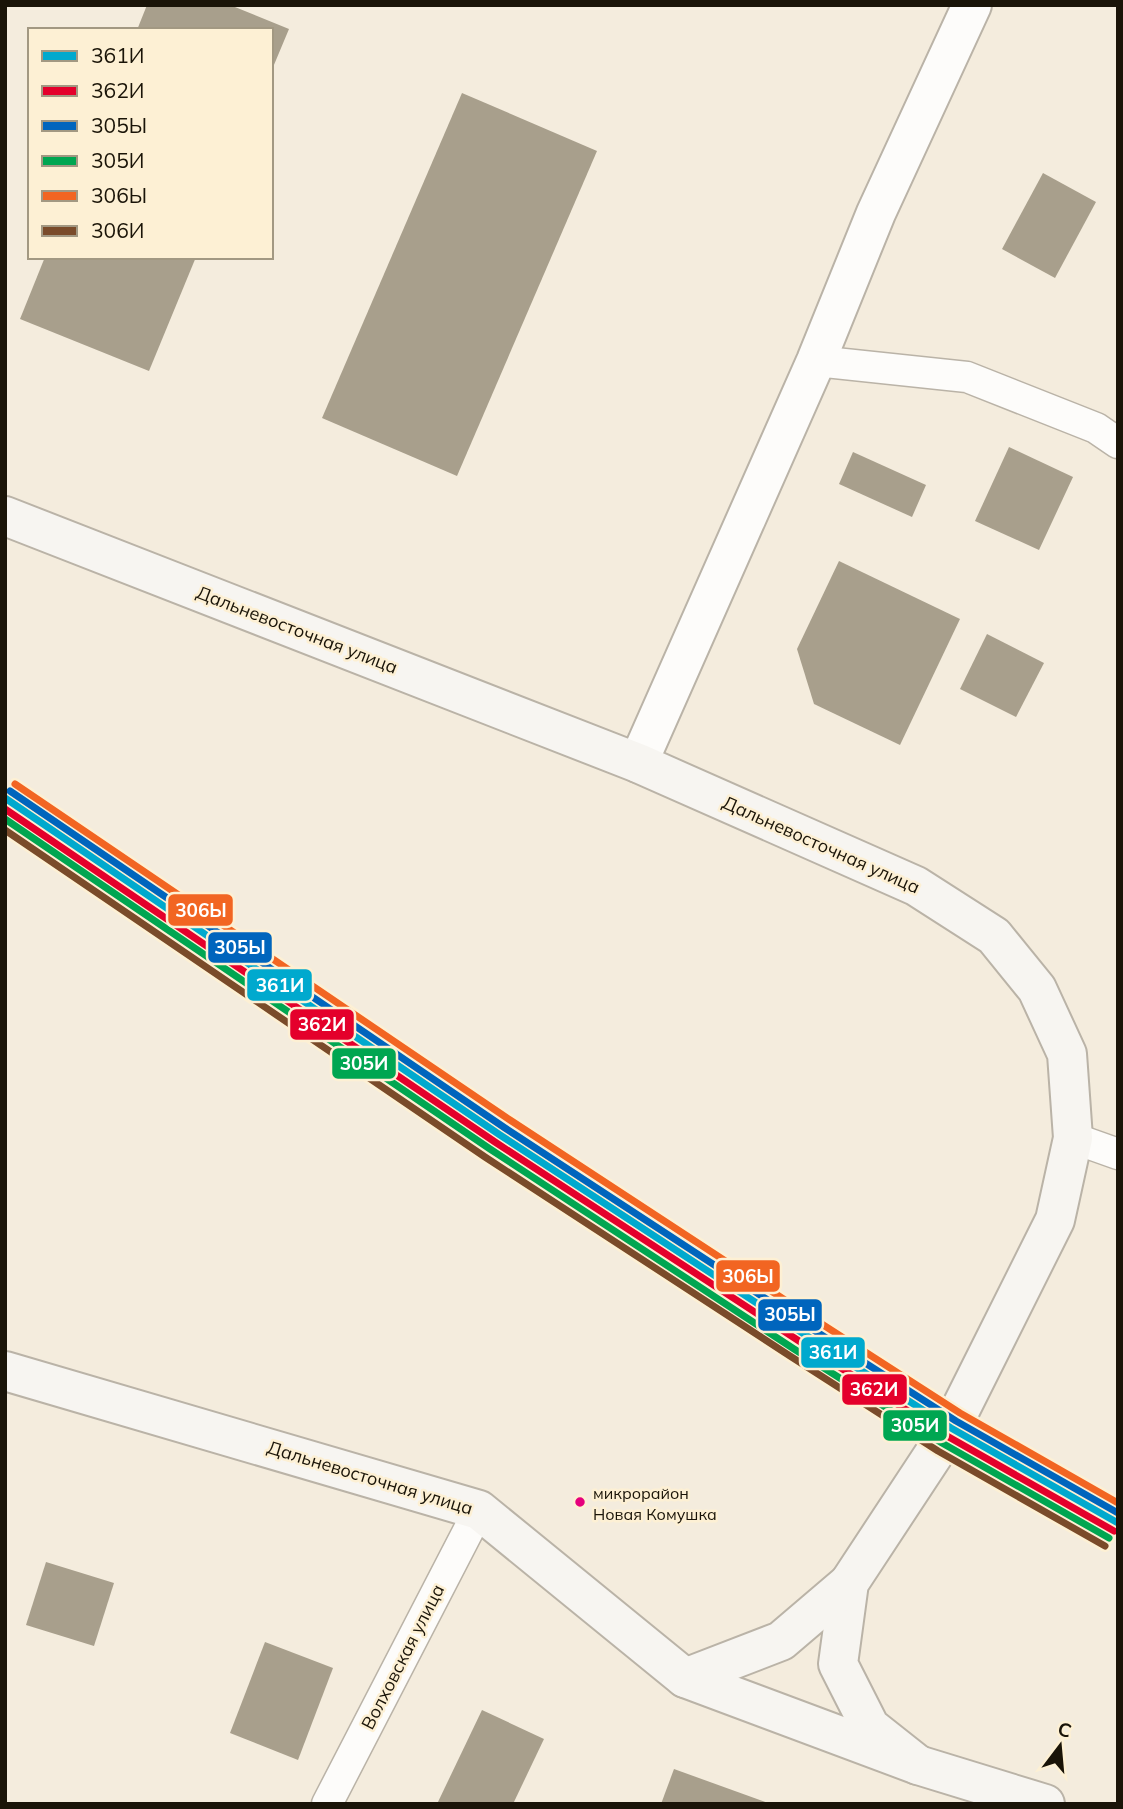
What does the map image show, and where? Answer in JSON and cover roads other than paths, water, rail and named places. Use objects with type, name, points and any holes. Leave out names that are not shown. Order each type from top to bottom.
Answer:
[{"type":"street","points":[[638,763],[816,361],[876,214],[972,5]]},
{"type":"street","name":"Дальневосточная улица","points":[[5,516],[638,763],[916,886],[994,936],[1037,989],[1066,1054],[1073,1138],[1055,1220],[951,1428],[849,1583],[781,1641],[685,1678]]},
{"type":"street","name":"Дальневосточная улица","points":[[5,1371],[479,1510],[685,1678],[918,1765],[1045,1804]]},
{"type":"street","name":"Дальневосточная улица","points":[[849,1583],[838,1664],[870,1727],[918,1765]]},
{"type":"lane","points":[[816,361],[967,377],[1096,428],[1118,443]]},
{"type":"lane","points":[[1073,1138],[1118,1154]]},
{"type":"lane","name":"Волховская улица","points":[[327,1804],[479,1510]]},
{"type":"place","name":"микрорайон Новая Комушка","points":[[580,1502]]}]
